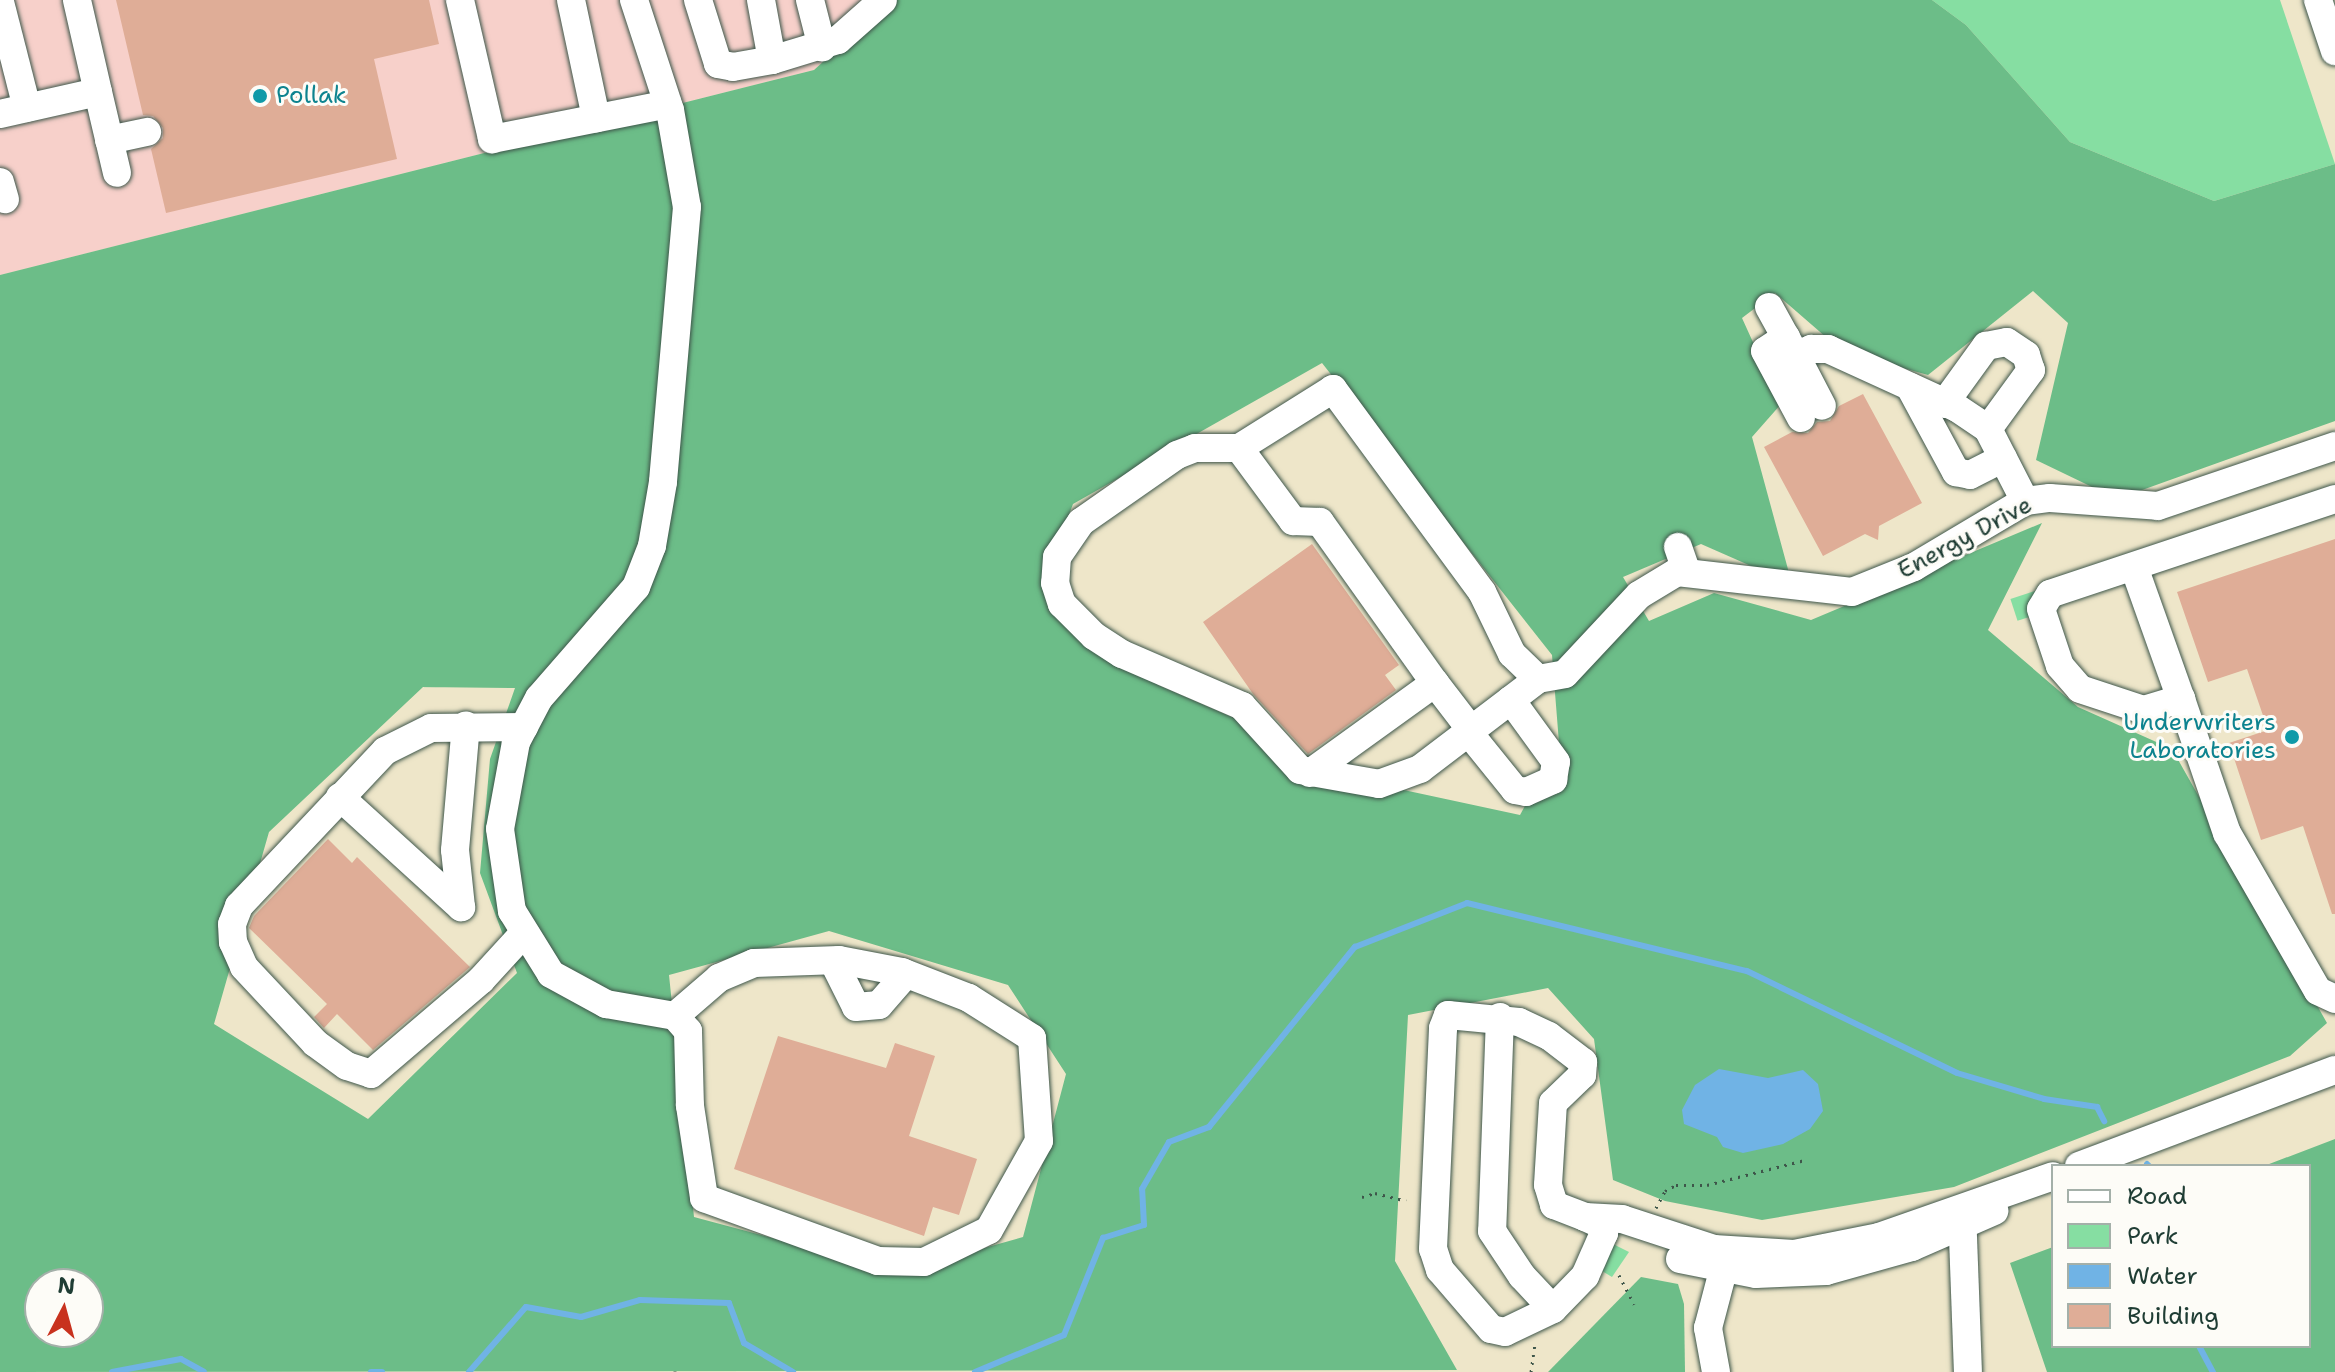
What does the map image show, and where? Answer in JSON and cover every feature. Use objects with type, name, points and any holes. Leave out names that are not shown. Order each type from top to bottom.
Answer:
[{"type":"street","points":[[77,0],[117,173]]},
{"type":"street","points":[[571,0],[596,118]]},
{"type":"street","points":[[634,0],[683,160],[687,207],[663,482],[652,546],[636,587],[539,698],[524,727],[504,790],[500,829],[512,911],[551,974],[606,1004],[675,1016],[688,1031],[690,1106],[704,1198],[878,1261],[924,1262],[989,1230],[1039,1141],[1032,1038],[969,998],[906,974],[833,961],[754,963],[719,978],[675,1016]]},
{"type":"street","points":[[698,0],[718,64],[733,67],[822,47],[859,10],[883,0]]},
{"type":"street","points":[[761,0],[772,60]]},
{"type":"street","points":[[810,0],[822,47]]},
{"type":"street","points":[[2318,0],[2335,51]]},
{"type":"street","points":[[465,1],[492,139],[668,104]]},
{"type":"street","points":[[0,2],[13,111],[98,92]]},
{"type":"street","points":[[109,140],[147,132]]},
{"type":"street","points":[[1769,307],[1791,347],[1812,412]]},
{"type":"street","points":[[1944,404],[1986,346],[2007,342],[2026,355],[2031,370],[1988,429]]},
{"type":"street","points":[[1791,347],[1828,349],[1910,387],[1988,429],[2025,501]]},
{"type":"street","points":[[1910,387],[1956,472],[1970,475],[2003,458]]},
{"type":"street","points":[[1337,391],[1482,592],[1512,654],[1538,679],[1420,769],[1387,783],[1365,784],[1310,773],[1296,767],[1264,724],[1242,706],[1122,654],[1094,636],[1062,604],[1055,583],[1061,548],[1089,515],[1185,450],[1239,448],[1323,392],[1337,391]]},
{"type":"street","name":"Energy Drive","points":[[1538,679],[1565,674],[1639,595],[1682,559],[1747,584],[1852,592],[1914,567],[2025,501],[2050,498],[2158,506],[2335,446]]},
{"type":"street","points":[[1239,448],[1293,521],[1320,522],[1515,790],[1526,792],[1553,780],[1556,762],[1511,700]]},
{"type":"street","points":[[2181,699],[2144,710],[2106,701],[2070,681],[2057,659],[2041,609],[2046,596],[2335,499]]},
{"type":"street","points":[[2134,567],[2227,833],[2318,991],[2335,999]]},
{"type":"street","points":[[1310,773],[1435,683]]},
{"type":"street","points":[[524,727],[466,725],[431,728],[385,751],[239,906],[233,942],[244,967],[315,1043],[347,1066],[377,1072],[481,980],[524,933]]},
{"type":"street","points":[[340,797],[461,907],[455,850],[466,725]]},
{"type":"street","points":[[833,961],[856,1007],[879,1005],[906,974]]},
{"type":"street","points":[[1456,1013],[1500,1017],[1549,1036],[1585,1066],[1582,1075],[1553,1103],[1548,1185],[1554,1205],[1585,1217],[1602,1227],[1601,1245],[1585,1276],[1553,1309],[1505,1332],[1494,1331],[1434,1256],[1444,1020],[1456,1013]]},
{"type":"street","points":[[1500,1017],[1492,1231],[1522,1276],[1553,1309]]},
{"type":"street","points":[[2084,1164],[2335,1070]]},
{"type":"street","points":[[2119,1164],[2335,1082]]},
{"type":"street","points":[[1585,1217],[1622,1219],[1726,1261],[1771,1275],[1843,1268],[2051,1177]]},
{"type":"street","points":[[1970,1212],[2051,1190]]},
{"type":"street","points":[[1968,1372],[1970,1212]]},
{"type":"street","points":[[1601,1245],[1618,1239],[1726,1261]]},
{"type":"street","points":[[1716,1372],[1708,1328],[1726,1261]]},
{"type":"path","points":[[1649,1220],[1665,1191],[1676,1185],[1707,1185],[1805,1160]]},
{"type":"path","points":[[1362,1197],[1375,1193],[1406,1201]]},
{"type":"path","points":[[1619,1275],[1634,1304]]},
{"type":"shaded area","points":[[0,0],[891,0],[814,70],[0,275]]},
{"type":"green space","points":[[891,0],[1932,0],[1966,25],[2070,142],[2214,201],[2335,164],[2335,421],[2117,499],[2036,460],[2068,323],[2033,291],[1928,375],[1842,351],[1775,293],[1742,318],[1781,404],[1752,437],[1792,584],[1701,544],[1623,577],[1649,621],[1714,593],[1811,620],[2042,523],[1988,630],[2078,707],[2172,749],[2327,1023],[2290,1056],[1954,1187],[1762,1220],[1665,1201],[1613,1180],[1594,1039],[1548,988],[1408,1015],[1395,1261],[1457,1370],[0,1372],[0,275],[814,70]],"holes":[[[1322,363],[1552,655],[1559,743],[1520,815],[1278,763],[1234,718],[1158,685],[1044,580],[1073,504]],[[423,687],[515,688],[490,759],[480,873],[517,973],[368,1119],[214,1024],[269,832]],[[829,931],[1008,985],[1066,1074],[1023,1237],[899,1272],[694,1217],[669,975]]]},
{"type":"green space","points":[[1932,0],[2280,0],[2335,164],[2214,201],[2070,142],[1966,25]]},
{"type":"green space","points":[[2038,590],[2045,612],[2018,621],[2010,599]]},
{"type":"green space","points":[[2335,1139],[2335,1372],[2047,1372],[2010,1263],[2051,1248],[2051,1348],[2311,1348],[2311,1164],[2269,1164]]},
{"type":"green space","points":[[1613,1244],[1629,1252],[1612,1277],[1602,1271]]},
{"type":"green space","points":[[1641,1277],[1678,1284],[1684,1304],[1685,1372],[1548,1372]]},
{"type":"water","points":[[1719,1069],[1768,1078],[1803,1070],[1818,1084],[1823,1111],[1810,1129],[1783,1144],[1743,1153],[1723,1147],[1717,1137],[1684,1124],[1682,1110],[1695,1085]]},
{"type":"building","name":"Pollak","points":[[116,0],[429,0],[439,44],[374,59],[397,159],[166,213],[151,149],[163,138],[163,128],[153,116],[143,115]]},
{"type":"building","points":[[1863,394],[1922,503],[1879,526],[1878,540],[1865,534],[1823,556],[1764,447],[1792,432],[1808,433],[1817,422],[1830,421],[1839,406]]},
{"type":"building","name":"Underwriters Laboratories","points":[[2335,539],[2335,914],[2332,914],[2303,826],[2261,840],[2229,743],[2268,730],[2247,669],[2208,682],[2177,592]]},
{"type":"building","points":[[1312,544],[1399,665],[1385,675],[1396,690],[1308,754],[1253,694],[1203,622]]},
{"type":"building","points":[[328,839],[352,863],[357,857],[470,967],[373,1050],[337,1014],[324,1028],[314,1017],[327,1004],[249,928],[254,916]]},
{"type":"building","points":[[778,1036],[886,1068],[895,1043],[935,1056],[909,1136],[977,1159],[959,1215],[933,1207],[924,1236],[734,1169]]},
{"type":"waterway","points":[[975,1372],[1064,1335],[1103,1238],[1144,1225],[1142,1189],[1169,1142],[1209,1127],[1355,947],[1467,903],[1747,971],[1957,1073],[2044,1099],[2097,1107],[2104,1121]]},
{"type":"waterway","points":[[469,1372],[526,1307],[581,1317],[640,1300],[729,1303],[744,1343],[793,1372]]},
{"type":"waterway","points":[[2200,1348],[2213,1372]]},
{"type":"waterway","points":[[112,1372],[181,1359],[204,1372]]},
{"type":"waterway","points":[[371,1372],[382,1372]]},
{"type":"place","name":"Pollak","points":[[260,96]]},
{"type":"place","name":"Underwriters Laboratories","points":[[2292,737]]}]
